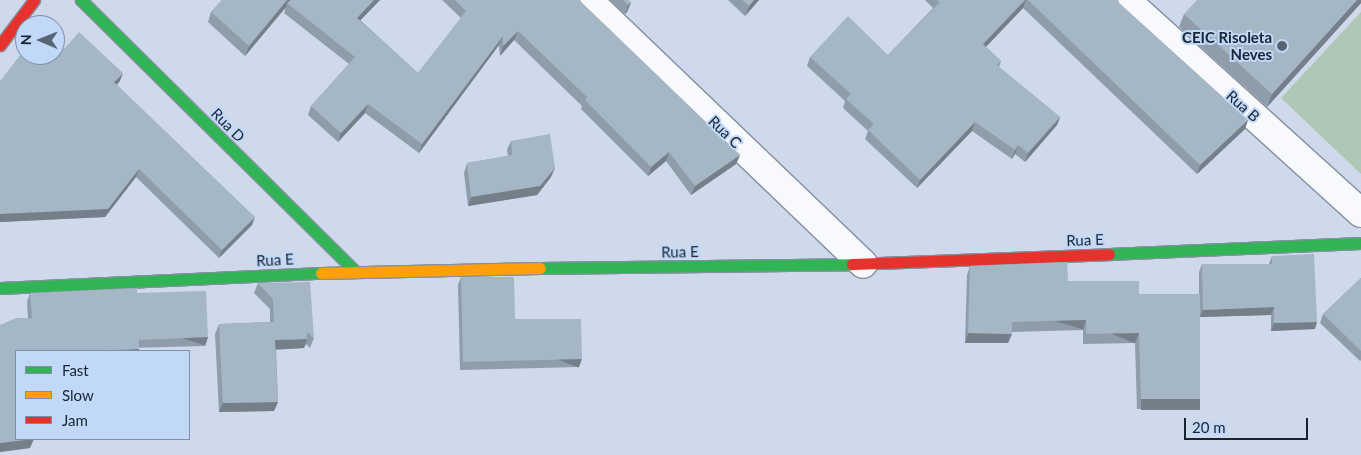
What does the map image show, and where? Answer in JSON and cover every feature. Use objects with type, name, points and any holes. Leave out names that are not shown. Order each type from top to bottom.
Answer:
[{"type":"street","points":[[0,45],[34,0]]},
{"type":"street","name":"Rua D","points":[[81,0],[354,271]]},
{"type":"street","name":"Rua C","points":[[588,0],[862,264]]},
{"type":"street","name":"Rua B","points":[[1126,0],[1361,213]]},
{"type":"street","name":"Rua E","points":[[0,288],[354,271],[862,264],[1361,243]]},
{"type":"green space","points":[[1361,12],[1361,174],[1281,98]]},
{"type":"building","points":[[222,0],[287,0],[249,46],[211,12]]},
{"type":"building","points":[[291,0],[374,0],[357,18],[418,73],[466,11],[455,0],[580,0],[740,155],[695,186],[669,152],[651,167],[585,100],[587,97],[518,31],[503,46],[503,36],[422,144],[368,104],[341,133],[311,106],[355,57],[287,3]]},
{"type":"building","points":[[623,0],[628,0],[631,2],[628,5]]},
{"type":"building","points":[[742,0],[754,0],[749,6]]},
{"type":"building","points":[[937,0],[1025,0],[983,44],[1001,61],[997,65],[1060,117],[1028,153],[1018,145],[1015,150],[975,122],[920,180],[868,130],[874,124],[846,99],[851,94],[810,57],[848,16],[888,55],[940,2]]},
{"type":"building","points":[[1028,0],[1118,0],[1119,3],[1248,120],[1200,165]]},
{"type":"building","name":"CEIC Risoleta Neves","points":[[1197,0],[1357,0],[1272,94],[1184,14]]},
{"type":"building","points":[[79,32],[123,73],[114,82],[255,217],[222,250],[139,169],[108,209],[0,214],[0,81],[15,62],[15,65],[65,65],[65,48]]},
{"type":"building","points":[[550,134],[555,168],[540,186],[471,197],[467,163],[512,155],[511,141]]},
{"type":"building","points":[[1314,254],[1317,322],[1274,323],[1274,307],[1203,310],[1202,264],[1272,264],[1272,256]]},
{"type":"building","points":[[1067,262],[1068,281],[1139,281],[1139,294],[1200,294],[1200,399],[1141,399],[1139,333],[1086,334],[1086,320],[1012,322],[1012,334],[968,333],[970,266]]},
{"type":"building","points":[[461,277],[514,277],[515,319],[581,319],[582,359],[463,362]]},
{"type":"building","points":[[1361,278],[1361,351],[1323,314]]},
{"type":"building","points":[[310,282],[314,338],[307,332],[307,339],[275,340],[278,402],[223,403],[219,324],[274,322],[273,299],[258,283]]},
{"type":"building","points":[[137,288],[137,293],[206,291],[208,337],[139,340],[139,349],[15,350],[15,440],[24,440],[0,443],[0,325],[16,318],[32,318],[30,293]]},
{"type":"traffic: fast","points":[[81,0],[355,271]]},
{"type":"traffic: fast","points":[[1109,254],[1361,243]]},
{"type":"traffic: fast","points":[[540,268],[852,264]]},
{"type":"traffic: fast","points":[[0,288],[321,273]]},
{"type":"traffic: slow","points":[[321,273],[540,268]]},
{"type":"traffic: jam","points":[[0,45],[34,0]]},
{"type":"traffic: jam","points":[[852,264],[1109,254]]},
{"type":"place","name":"CEIC Risoleta Neves","points":[[1282,46]]}]
